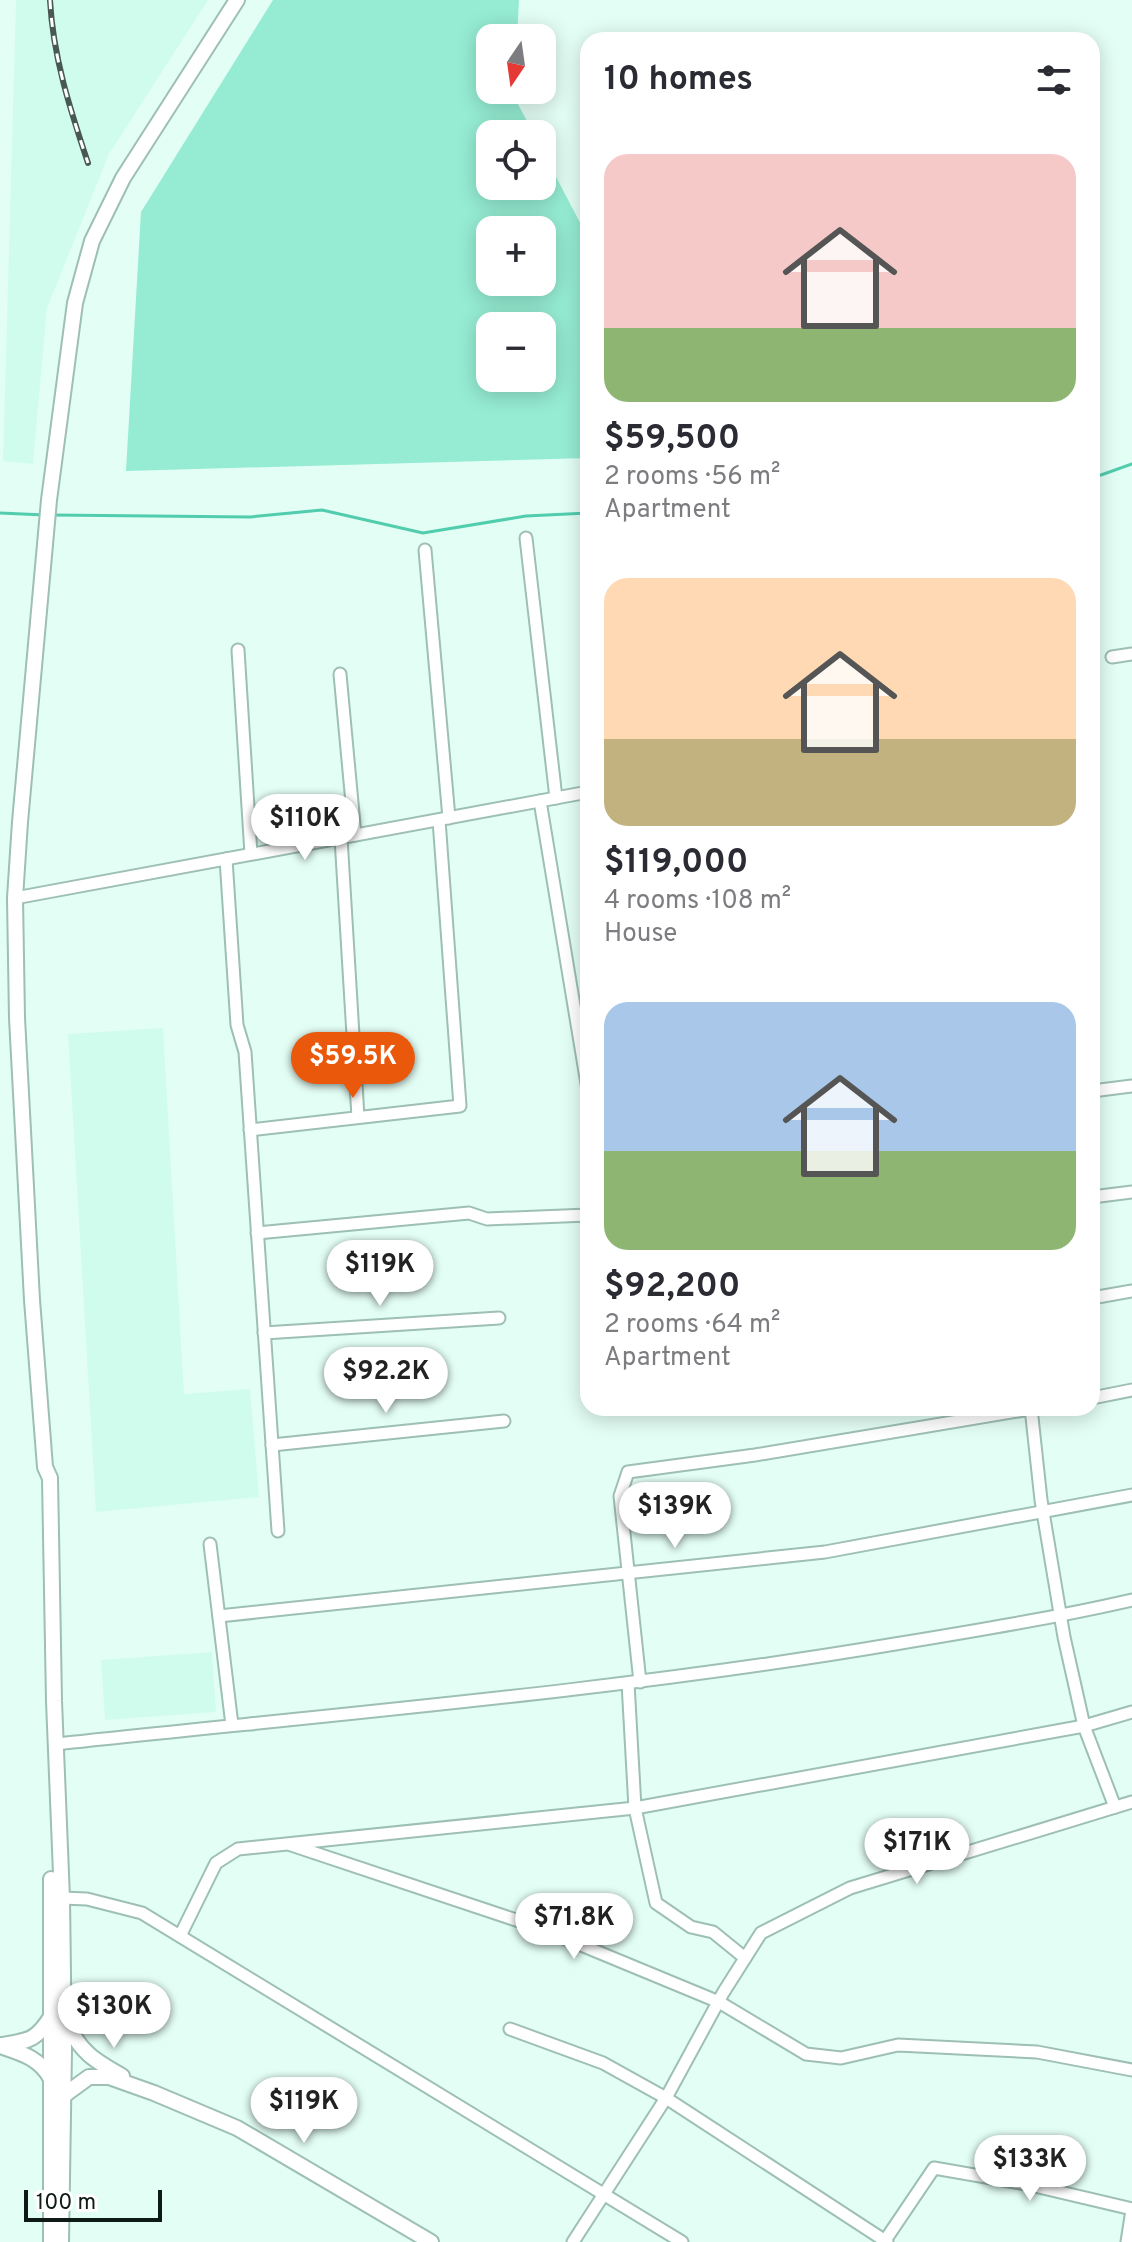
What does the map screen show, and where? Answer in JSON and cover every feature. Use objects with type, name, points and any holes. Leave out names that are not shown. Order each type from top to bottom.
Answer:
[{"type":"main road","points":[[51,2242],[53,2081],[62,1898],[50,1478],[45,1467],[30,1268],[17,1018],[15,898],[45,529],[75,303],[92,241],[123,178],[237,0]]},
{"type":"main road","points":[[45,1467],[41,1478],[52,1894],[63,2096],[61,2242]]},
{"type":"main road","points":[[0,2046],[28,2041],[58,2015]]},
{"type":"main road","points":[[58,2015],[76,2043],[99,2064],[154,2093]]},
{"type":"main road","points":[[0,2046],[28,2055],[46,2068],[53,2081]]},
{"type":"main road","points":[[63,2096],[89,2077],[109,2077],[154,2093],[237,2128],[431,2242]]},
{"type":"street","points":[[526,538],[556,798]]},
{"type":"street","points":[[250,1130],[460,1106],[425,550]]},
{"type":"street","points":[[238,650],[251,854]]},
{"type":"street","points":[[1112,657],[1132,654]]},
{"type":"street","points":[[340,674],[355,835]]},
{"type":"street","points":[[15,898],[580,794]]},
{"type":"street","points":[[540,801],[580,1042]]},
{"type":"street","points":[[341,838],[358,1117]]},
{"type":"street","points":[[226,859],[237,1025],[245,1052],[278,1531]]},
{"type":"street","points":[[1100,1090],[1132,1086]]},
{"type":"street","points":[[1100,1196],[1132,1192]]},
{"type":"street","points":[[257,1233],[469,1213],[487,1219],[580,1215]]},
{"type":"street","points":[[1100,1297],[1132,1291]]},
{"type":"street","points":[[264,1333],[499,1318]]},
{"type":"street","points":[[1100,1396],[1132,1390]]},
{"type":"street","points":[[745,1958],[713,1932],[691,1927],[656,1903],[635,1808],[629,1573],[620,1496],[628,1472],[755,1455],[986,1416]]},
{"type":"street","points":[[1034,1416],[1043,1511],[1064,1637],[1084,1726],[1115,1807]]},
{"type":"street","points":[[272,1445],[504,1421]]},
{"type":"street","points":[[219,1616],[825,1552],[1132,1495]]},
{"type":"street","points":[[210,1544],[232,1725]]},
{"type":"street","points":[[56,1744],[767,1666],[1061,1616],[1132,1600]]},
{"type":"street","points":[[180,1936],[216,1863],[238,1849],[635,1808],[1084,1726],[1132,1712]]},
{"type":"street","points":[[573,2242],[666,2098],[761,1933],[850,1888],[1132,1802]]},
{"type":"street","points":[[286,1843],[540,1928],[719,2002],[806,2054],[841,2058],[898,2045],[929,2046],[1037,2052],[1132,2070]]},
{"type":"street","points":[[62,1898],[87,1899],[142,1913],[682,2242]]},
{"type":"street","points":[[510,2029],[603,2063],[666,2098],[885,2242],[934,2168],[1026,2184],[1132,2210],[1127,2242]]},
{"type":"shaded area","points":[[16,0],[208,0],[109,154],[47,308],[33,464],[3,461]]},
{"type":"shaded area","points":[[163,1028],[184,1394],[250,1389],[259,1497],[96,1512],[68,1034]]},
{"type":"shaded area","points":[[212,1652],[216,1712],[105,1720],[101,1660]]},
{"type":"green space","points":[[273,0],[519,0],[518,24],[476,24],[476,104],[518,104],[526,120],[476,120],[476,200],[556,200],[556,177],[580,223],[580,458],[126,471],[141,212]]},
{"type":"waterway","points":[[1100,475],[1132,464]]},
{"type":"waterway","points":[[52,515],[250,517],[322,510],[423,533],[526,516],[580,513]]},
{"type":"waterway","points":[[0,513],[45,515]]},
{"type":"railway","points":[[50,0],[59,62],[88,163]]}]
